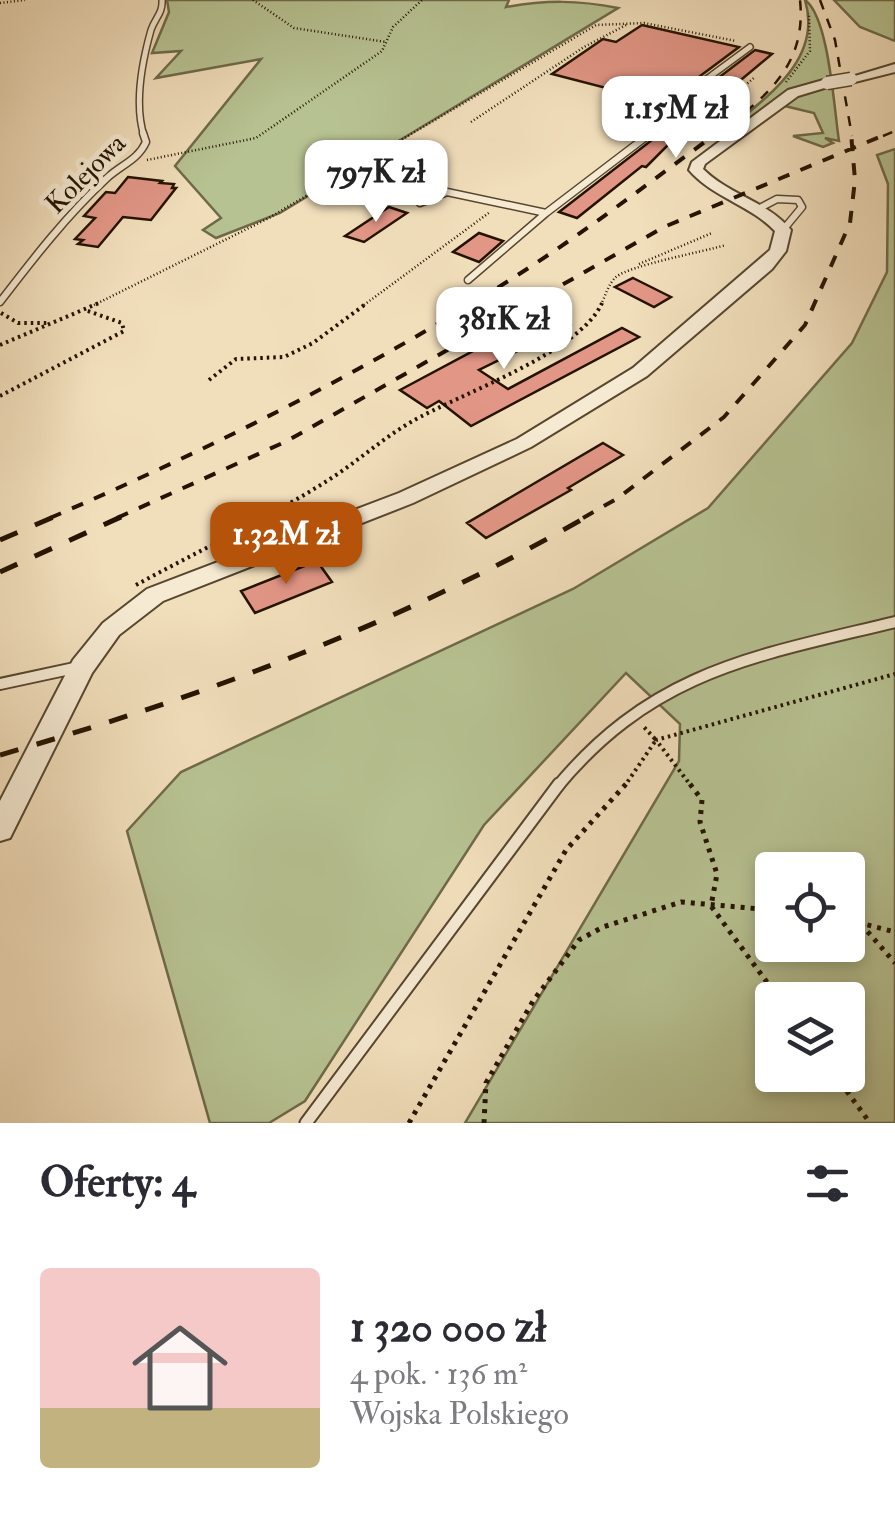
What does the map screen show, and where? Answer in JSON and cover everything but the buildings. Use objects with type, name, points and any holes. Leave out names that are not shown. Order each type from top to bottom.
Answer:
[{"type":"street","points":[[0,829],[82,666],[111,630],[155,594],[406,498],[524,443],[640,372],[766,266],[778,251],[783,230],[758,209],[697,175],[699,162],[798,90],[895,68]]},
{"type":"lane","name":"Kolejowa","points":[[0,302],[41,249],[109,176],[132,164],[146,142],[137,114],[152,28],[163,8],[162,0]]},
{"type":"lane","points":[[740,132],[666,110],[750,47]]},
{"type":"lane","points":[[468,280],[546,212],[676,114]]},
{"type":"lane","points":[[420,203],[447,192],[546,212]]},
{"type":"lane","points":[[758,209],[777,199],[798,200],[802,208],[783,230]]},
{"type":"lane","points":[[306,1123],[583,755],[632,716],[683,683],[800,646],[895,622]]},
{"type":"lane","points":[[0,684],[82,666]]},
{"type":"path","points":[[0,3],[26,0]]},
{"type":"path","points":[[253,0],[294,28],[386,42]]},
{"type":"path","points":[[132,164],[256,138],[382,51],[393,27],[422,0]]},
{"type":"path","points":[[776,91],[812,51],[815,40],[809,13]]},
{"type":"path","points":[[471,122],[510,100],[584,47],[631,22]]},
{"type":"path","points":[[0,345],[85,310],[267,219],[596,25],[631,22],[686,30],[750,47]]},
{"type":"path","points":[[701,122],[755,76]]},
{"type":"path","points":[[208,380],[236,359],[284,357],[313,343],[505,204]]},
{"type":"path","points":[[130,590],[140,580],[332,478],[377,442],[416,419],[569,341],[594,321],[613,279],[712,232]]},
{"type":"path","points":[[634,267],[664,264],[726,246]]},
{"type":"path","points":[[0,396],[124,331],[122,323],[85,310]]},
{"type":"path","points":[[0,312],[18,323],[58,322]]},
{"type":"path","points":[[409,1123],[566,850],[622,791],[656,740],[895,674]]},
{"type":"path","points":[[632,716],[656,740],[702,800],[700,822],[717,874],[711,906],[767,982]]},
{"type":"path","points":[[484,1123],[486,1083],[533,1001],[579,940],[604,926],[681,902],[755,909]]},
{"type":"path","points":[[865,925],[895,932]]},
{"type":"path","points":[[865,928],[895,963]]},
{"type":"path","points":[[847,1092],[870,1123]]},
{"type":"green space","points":[[167,0],[509,0],[506,7],[562,2],[618,8],[280,213],[216,238],[203,230],[221,218],[175,166],[261,59],[156,78],[181,51],[152,53],[169,12]]},
{"type":"green space","points":[[805,0],[820,25],[835,108],[839,141],[825,138],[833,143],[823,147],[793,136],[823,133],[814,113],[785,106],[823,85],[821,81],[781,96],[746,124],[740,119],[781,83],[801,53],[807,37]]},
{"type":"green space","points":[[834,0],[895,0],[895,41],[860,27]]},
{"type":"green space","points":[[895,149],[895,1123],[465,1123],[679,761],[680,724],[626,673],[484,825],[305,1101],[269,1123],[210,1123],[127,831],[181,772],[573,589],[708,508],[852,343],[887,272],[888,184],[877,155]]},
{"type":"railway","points":[[714,136],[750,109],[789,63],[797,44],[800,0]]},
{"type":"railway","points":[[820,0],[835,40],[852,136]]},
{"type":"railway","points":[[883,136],[895,131]]},
{"type":"railway","points":[[50,518],[228,436],[401,345],[539,261],[717,133]]},
{"type":"railway","points":[[851,133],[852,148]]},
{"type":"railway","points":[[852,148],[889,133]]},
{"type":"railway","points":[[117,518],[287,441],[664,227],[852,148]]},
{"type":"railway","points":[[583,518],[618,498],[724,417],[805,325],[850,223],[855,180],[852,148]]},
{"type":"railway","points":[[0,540],[56,516]]},
{"type":"railway","points":[[0,572],[123,516]]},
{"type":"railway","points":[[0,755],[153,708],[301,654],[446,590],[588,516]]}]
